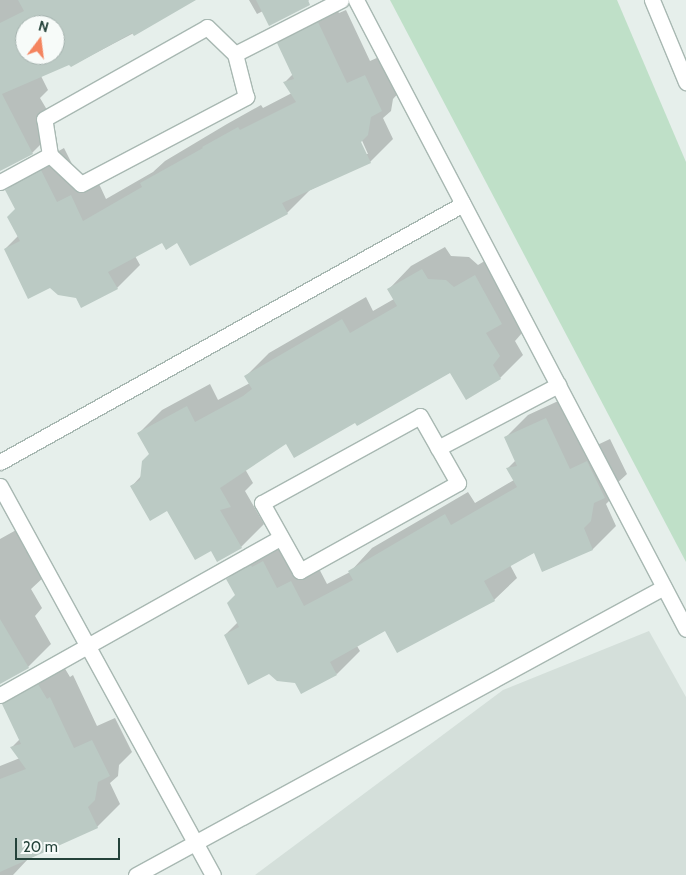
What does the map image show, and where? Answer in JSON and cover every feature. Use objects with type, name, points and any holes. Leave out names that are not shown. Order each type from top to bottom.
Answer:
[{"type":"street","points":[[234,54],[341,0]]},
{"type":"street","points":[[356,0],[686,629]]},
{"type":"street","points":[[652,0],[686,82]]},
{"type":"street","points":[[207,27],[234,54],[246,97],[81,184],[50,155],[44,119],[207,27]]},
{"type":"street","points":[[0,182],[50,155]]},
{"type":"street","points":[[0,462],[463,204]]},
{"type":"street","points":[[438,448],[558,385]]},
{"type":"street","points":[[420,416],[458,483],[300,571],[281,538],[262,503],[420,416]]},
{"type":"street","points":[[0,486],[193,844],[212,875]]},
{"type":"street","points":[[0,695],[281,538]]},
{"type":"street","points":[[136,875],[664,587]]},
{"type":"shaded area","points":[[649,631],[686,697],[686,875],[255,875],[503,690]]},
{"type":"green space","points":[[390,0],[617,0],[686,162],[686,562]]},
{"type":"building","points":[[18,0],[196,0],[134,36],[132,33],[71,67],[69,65],[2,94],[33,154],[0,171],[0,23],[15,16],[15,65],[65,65],[65,15],[16,15],[24,11]]},
{"type":"building","points":[[256,0],[308,0],[310,5],[269,26]]},
{"type":"building","points":[[318,22],[347,83],[365,75],[382,111],[371,117],[368,135],[361,142],[371,163],[282,203],[288,214],[190,266],[177,243],[166,250],[162,243],[108,272],[118,289],[81,308],[76,298],[58,295],[50,288],[28,299],[4,249],[20,241],[7,217],[15,209],[5,190],[41,170],[57,202],[71,195],[83,221],[142,187],[140,183],[202,147],[238,127],[240,130],[296,102],[283,82],[294,79],[277,43]]},
{"type":"building","points":[[422,269],[428,279],[446,280],[454,287],[475,275],[502,324],[486,333],[500,356],[493,365],[501,379],[466,400],[450,373],[357,426],[355,423],[294,458],[286,444],[220,488],[231,507],[220,510],[242,548],[217,562],[211,551],[195,560],[167,511],[150,521],[130,486],[140,480],[142,461],[149,454],[137,433],[187,406],[195,422],[243,396],[252,389],[244,376],[342,319],[350,333],[397,306],[387,289]]},
{"type":"building","points":[[546,418],[570,469],[587,461],[605,498],[594,503],[591,521],[584,528],[593,550],[542,572],[534,553],[484,581],[495,601],[397,653],[385,631],[330,662],[337,675],[301,694],[295,683],[277,681],[269,674],[248,685],[224,635],[239,627],[227,603],[235,595],[226,579],[251,565],[252,567],[263,561],[277,588],[291,581],[304,606],[353,580],[348,571],[445,514],[451,525],[517,487],[506,468],[517,466],[504,437]]},
{"type":"building","points":[[0,619],[29,668],[0,684]]},
{"type":"building","points":[[38,684],[47,699],[50,697],[74,748],[92,740],[110,776],[98,782],[95,800],[88,807],[98,828],[0,872],[0,779],[26,769],[10,747],[21,744],[2,704]]}]
